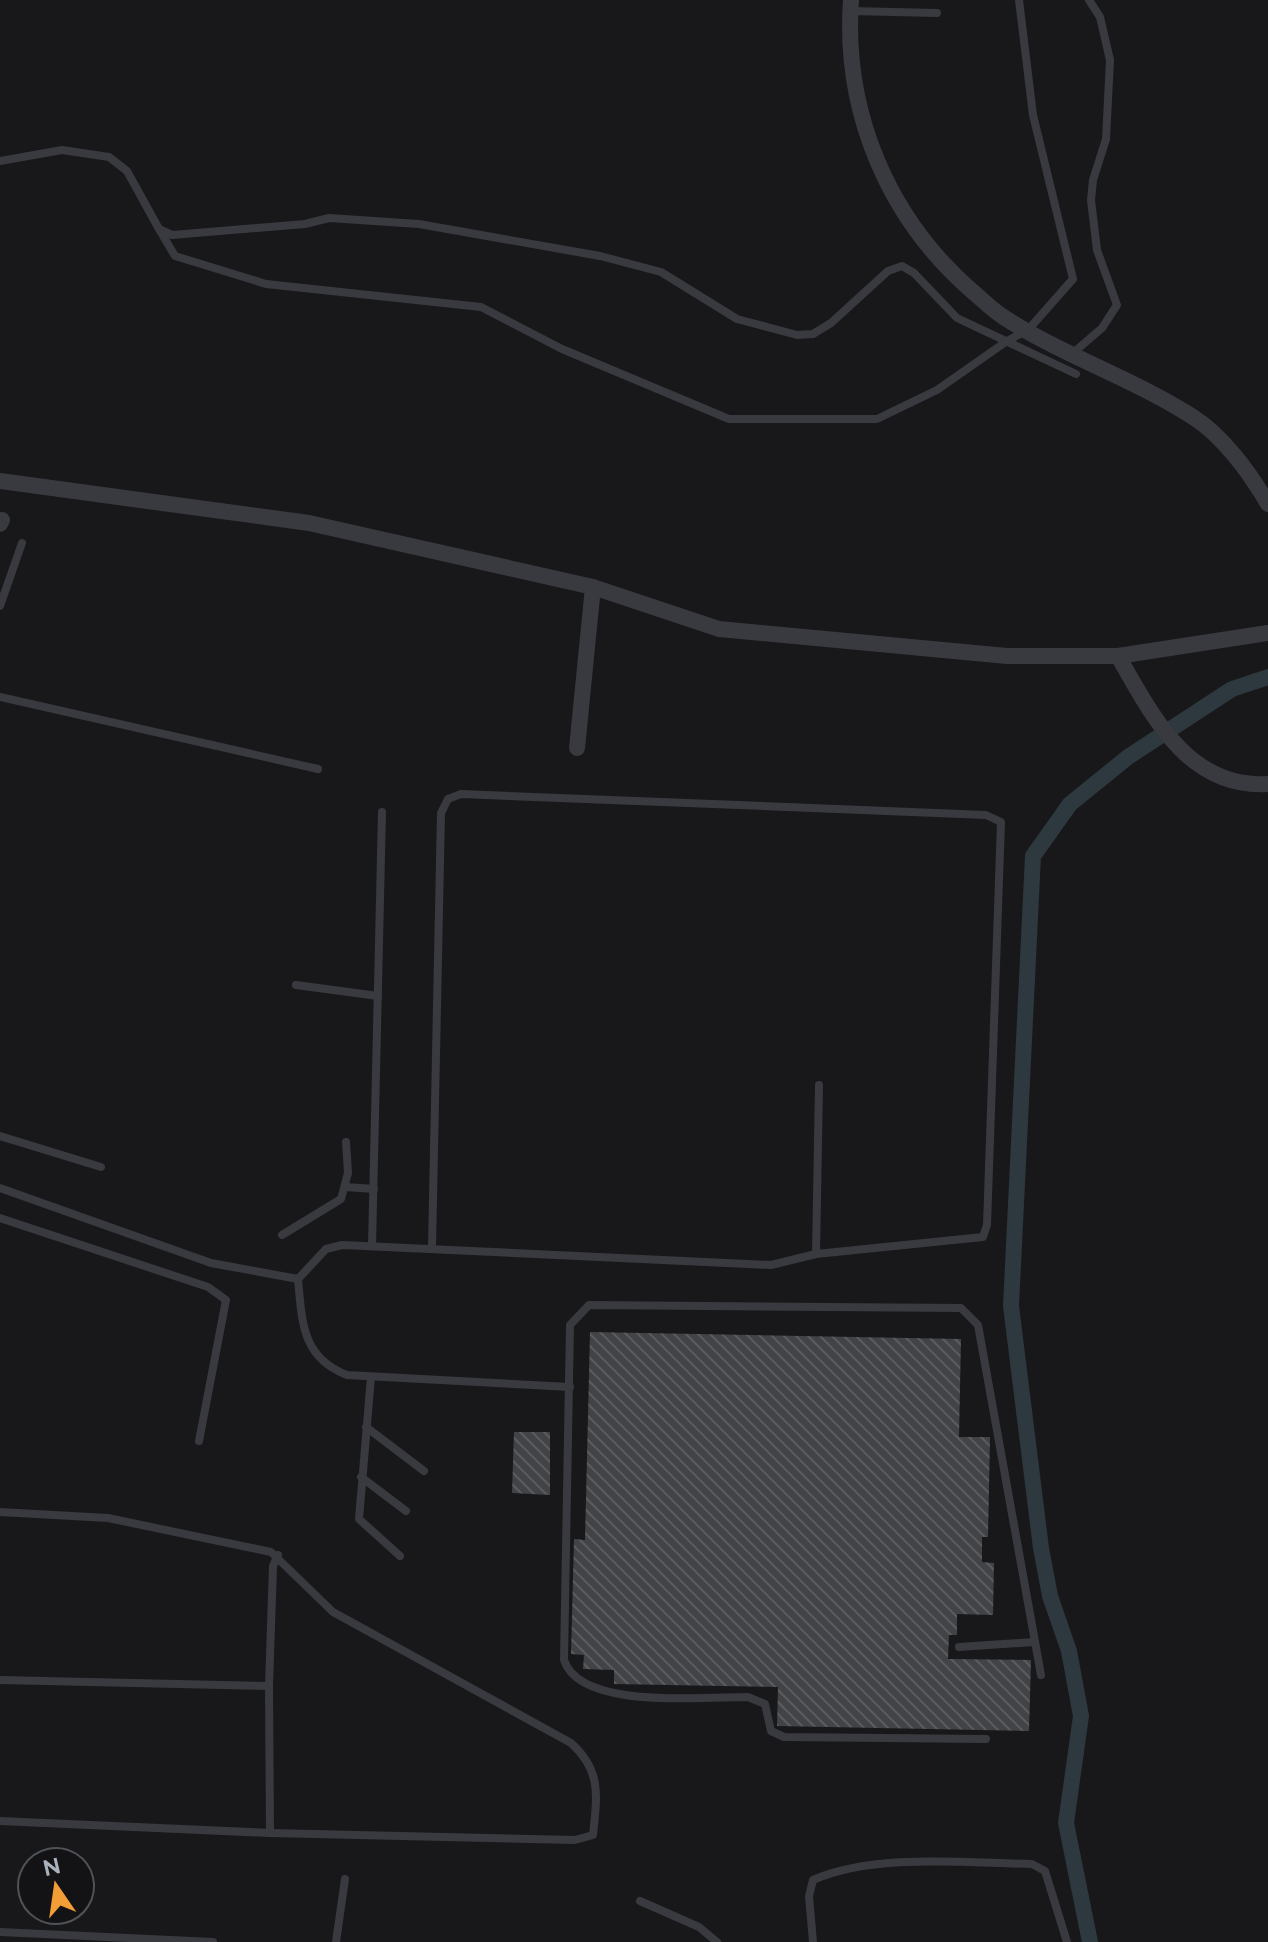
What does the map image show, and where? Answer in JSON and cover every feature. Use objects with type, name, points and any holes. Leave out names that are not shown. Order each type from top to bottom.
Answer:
[{"type":"street","points":[[851,5],[851,66],[872,152],[891,194],[916,232],[948,270],[1004,318],[1195,418],[1246,470],[1268,504]]},
{"type":"street","points":[[0,481],[309,523],[593,587],[719,629],[1007,656],[1118,656],[1268,633]]},
{"type":"street","points":[[577,748],[593,587]]},
{"type":"street","points":[[1118,656],[1151,715],[1169,740],[1197,764],[1226,779],[1268,784]]},
{"type":"lane","points":[[0,161],[62,150],[109,157],[127,171],[175,256],[266,284],[481,307],[562,349],[729,419],[877,419],[937,390],[1028,330],[1073,279],[1033,115],[1019,0]]},
{"type":"lane","points":[[1072,354],[1102,328],[1117,305],[1097,250],[1091,200],[1093,180],[1106,139],[1110,60],[1100,17],[1089,0]]},
{"type":"lane","points":[[851,5],[937,13]]},
{"type":"lane","points":[[159,229],[172,235],[305,224],[329,218],[419,224],[600,256],[661,272],[737,319],[797,335],[813,334],[831,323],[888,271],[902,266],[914,273],[957,318],[1076,374]]},
{"type":"lane","points":[[0,606],[22,543]]},
{"type":"lane","points":[[0,697],[318,769]]},
{"type":"lane","points":[[432,1247],[441,813],[448,799],[461,794],[986,815],[1001,822],[987,1225],[983,1237],[816,1254],[771,1265],[342,1245],[326,1249],[298,1279],[301,1315],[316,1357],[327,1367],[347,1375],[570,1387]]},
{"type":"lane","points":[[372,1246],[382,812]]},
{"type":"lane","points":[[296,985],[378,996]]},
{"type":"lane","points":[[816,1254],[819,1085]]},
{"type":"lane","points":[[0,1136],[101,1167]]},
{"type":"lane","points":[[282,1235],[341,1199],[346,1187],[346,1142]]},
{"type":"lane","points":[[346,1187],[374,1189]]},
{"type":"lane","points":[[0,1188],[211,1263],[298,1279]]},
{"type":"lane","points":[[0,1218],[208,1287],[226,1300],[199,1441]]},
{"type":"lane","points":[[986,1739],[784,1737],[771,1731],[765,1704],[748,1697],[612,1695],[573,1679],[564,1660],[570,1325],[589,1305],[961,1308],[978,1325],[999,1423],[1041,1675]]},
{"type":"lane","points":[[371,1377],[361,1477],[361,1525],[400,1556]]},
{"type":"lane","points":[[366,1427],[424,1471]]},
{"type":"lane","points":[[361,1477],[406,1511]]},
{"type":"lane","points":[[0,1512],[108,1518],[278,1555],[333,1612],[571,1743],[586,1756],[597,1792],[593,1835],[587,1839],[270,1833],[0,1821]]},
{"type":"lane","points":[[270,1833],[269,1686],[273,1566],[278,1555]]},
{"type":"lane","points":[[959,1647],[1034,1642]]},
{"type":"lane","points":[[0,1680],[269,1686]]},
{"type":"lane","points":[[813,1942],[809,1896],[813,1880],[834,1871],[927,1862],[1032,1864],[1045,1871],[1067,1942]]},
{"type":"lane","points":[[336,1942],[345,1879]]},
{"type":"lane","points":[[640,1901],[699,1927],[717,1942]]},
{"type":"lane","points":[[0,1932],[213,1942]]},
{"type":"building","points":[[590,1332],[961,1339],[959,1437],[990,1437],[988,1537],[982,1537],[982,1562],[994,1563],[993,1615],[957,1614],[957,1635],[949,1635],[948,1659],[1031,1660],[1029,1731],[777,1726],[778,1687],[614,1684],[614,1670],[583,1669],[584,1655],[571,1654],[574,1539],[585,1540]]},
{"type":"building","points":[[514,1432],[550,1432],[550,1495],[512,1493]]},
{"type":"waterway","points":[[1090,1942],[1066,1823],[1081,1716],[1069,1651],[1050,1596],[1041,1548],[1011,1306],[1033,856],[1070,804],[1128,757],[1232,689],[1268,677]]}]
